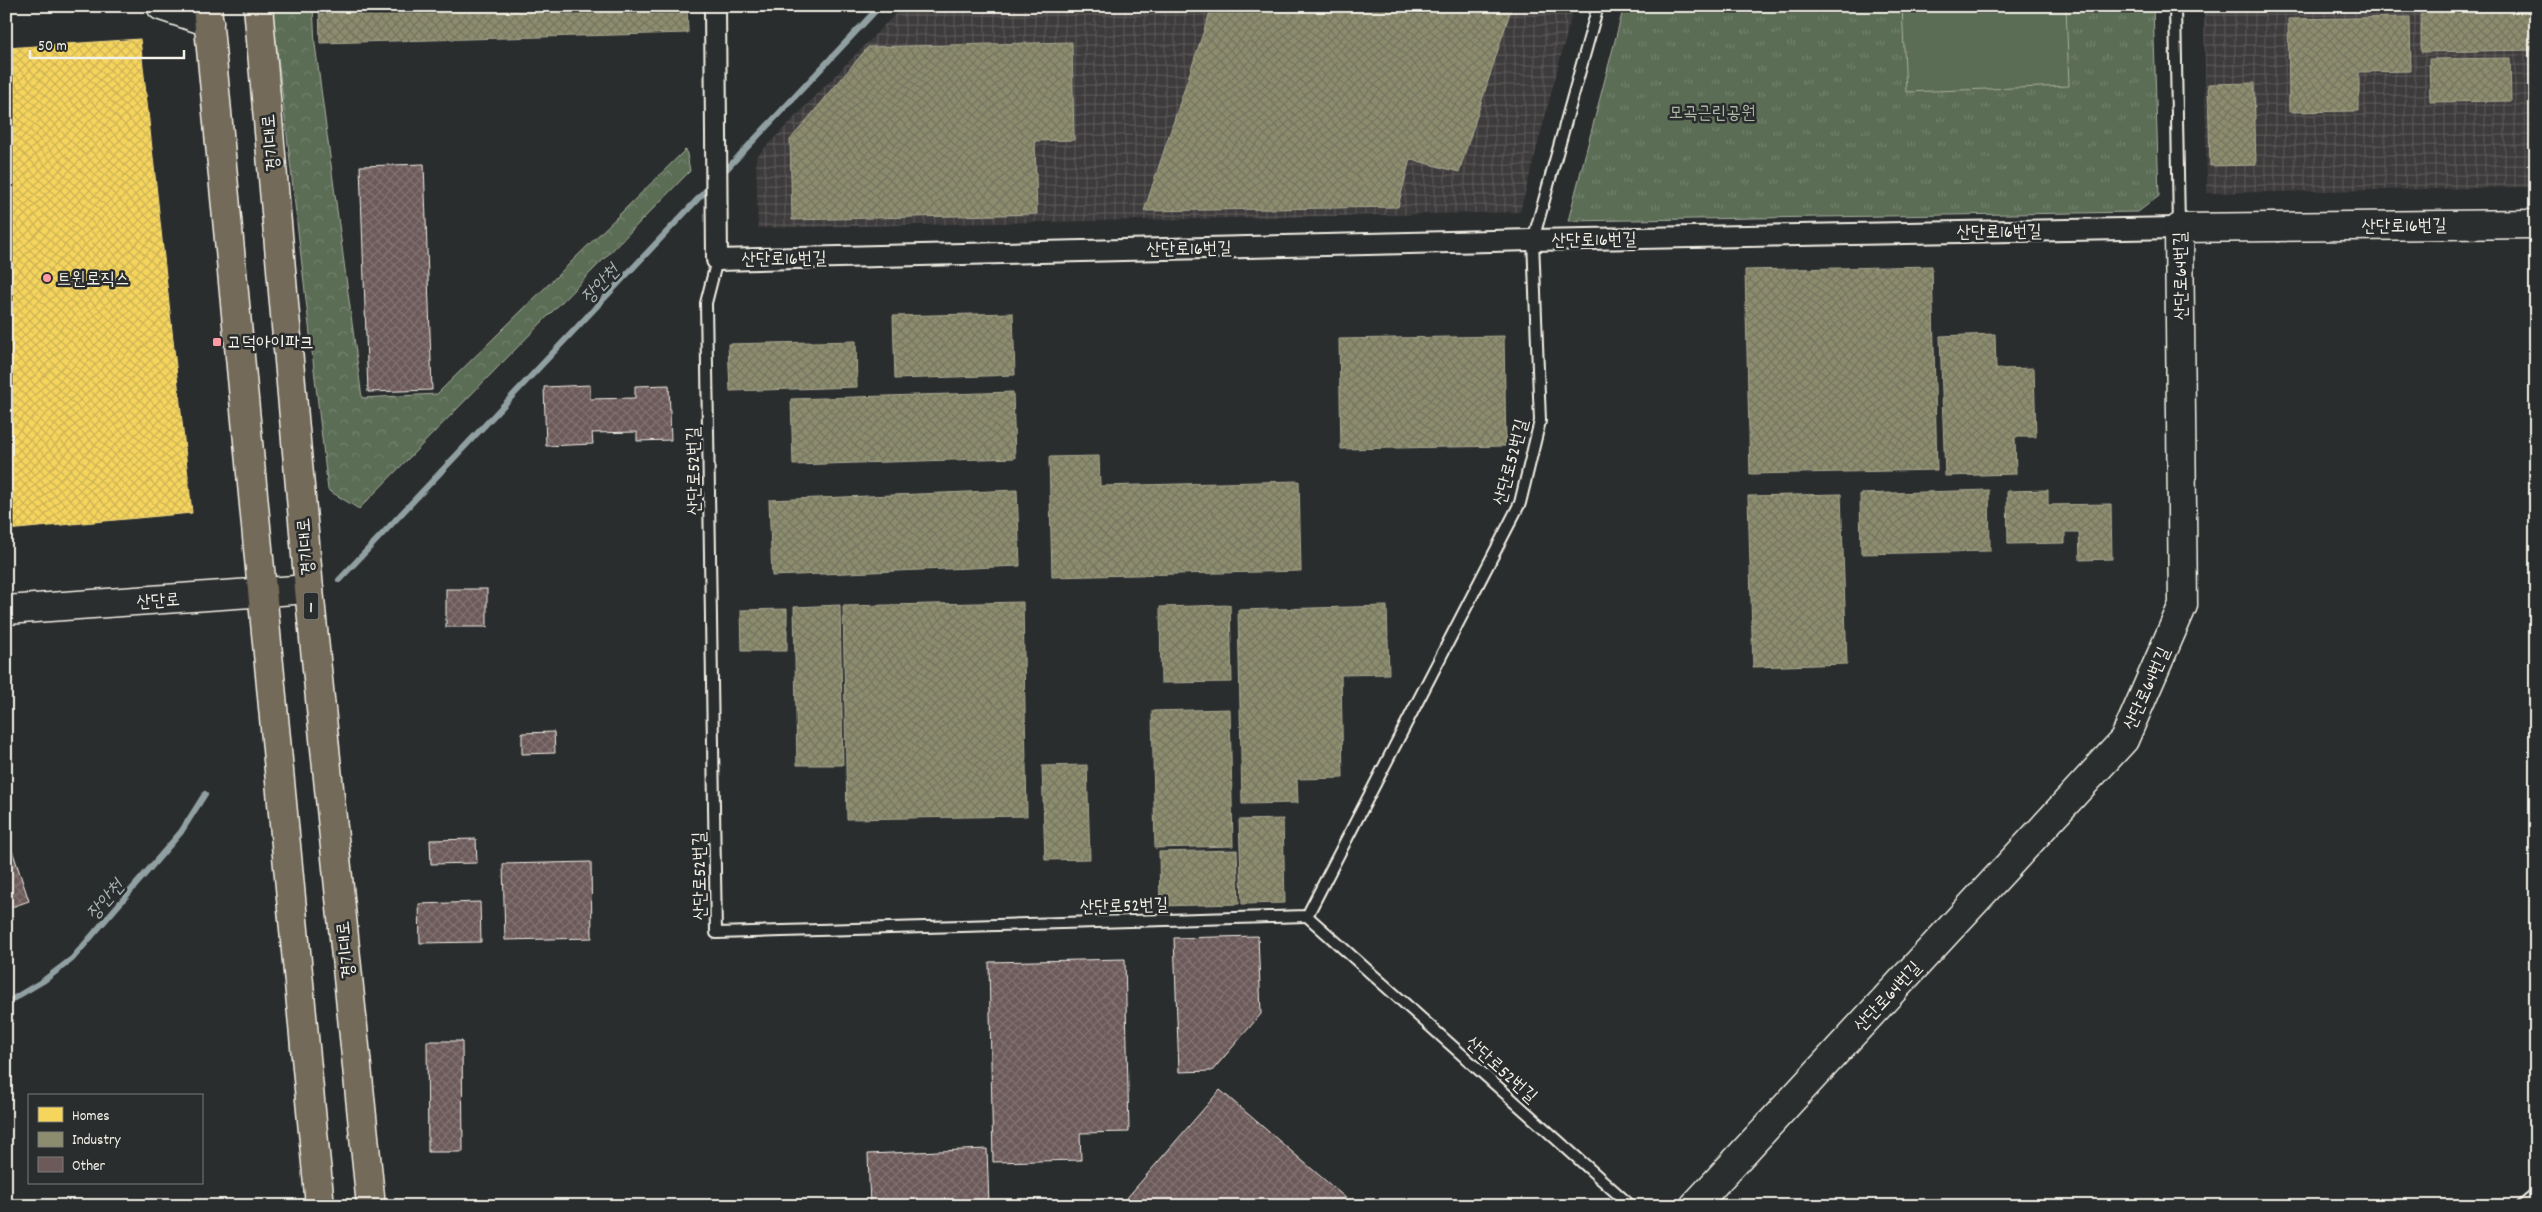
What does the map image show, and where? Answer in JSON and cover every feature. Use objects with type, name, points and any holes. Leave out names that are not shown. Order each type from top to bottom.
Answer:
[{"type":"main road","name":"경기대로","points":[[258,6],[309,589],[371,1206]]},
{"type":"main road","points":[[208,14],[320,1206]]},
{"type":"street","points":[[161,6],[208,14]]},
{"type":"street","name":"산단로16번길","points":[[715,6],[718,195],[717,260],[1533,240],[2179,228],[2536,224]]},
{"type":"street","name":"산단로64번길","points":[[1694,1206],[2124,740],[2183,605],[2179,228]]},
{"type":"street","name":"산단로","points":[[6,610],[262,594],[309,589]]},
{"type":"lane","name":"산단로52번길","points":[[1307,916],[1520,503],[1540,421],[1533,240],[1598,6]]},
{"type":"lane","name":"산단로64번길","points":[[2174,6],[2179,228]]},
{"type":"lane","name":"산단로52번길","points":[[717,260],[706,303],[716,933],[1307,916],[1631,1206]]},
{"type":"lane","points":[[2522,1206],[2536,1194]]},
{"type":"shaded area","points":[[903,6],[1574,6],[1520,212],[758,228],[756,157]]},
{"type":"shaded area","points":[[2204,6],[2536,6],[2536,187],[2207,193]]},
{"type":"green space","points":[[272,6],[313,6],[315,44],[362,398],[437,394],[686,149],[690,171],[359,509],[328,490]]},
{"type":"green space","name":"모곡근린공원","points":[[1624,6],[2153,6],[2159,196],[2138,212],[1568,221]]},
{"type":"green space","points":[[1902,6],[2066,6],[2069,86],[1906,92]]},
{"type":"building: Homes","points":[[140,39],[192,513],[6,530],[6,48]]},
{"type":"building: Industry","points":[[319,6],[687,6],[688,33],[320,43]]},
{"type":"building: Industry","points":[[1212,6],[1512,6],[1459,172],[1410,159],[1398,207],[1144,211]]},
{"type":"building: Industry","points":[[2421,6],[2536,6],[2536,50],[2421,52]]},
{"type":"building: Industry","points":[[2410,17],[2411,71],[2359,72],[2359,111],[2289,112],[2288,19]]},
{"type":"building: Industry","points":[[1072,42],[1074,140],[1035,141],[1037,214],[792,220],[790,140],[868,47]]},
{"type":"building: Industry","points":[[2510,58],[2511,101],[2430,102],[2429,59]]},
{"type":"building: Industry","points":[[2254,83],[2256,165],[2210,166],[2208,84]]},
{"type":"building: Industry","points":[[1932,266],[1937,470],[1750,474],[1745,270]]},
{"type":"building: Industry","points":[[1013,313],[1015,375],[895,379],[893,316]]},
{"type":"building: Industry","points":[[1995,334],[1996,369],[2034,368],[2036,437],[2015,437],[2016,474],[1945,476],[1940,336]]},
{"type":"building: Industry","points":[[1504,336],[1506,446],[1341,449],[1339,339]]},
{"type":"building: Industry","points":[[856,341],[857,387],[730,391],[728,344]]},
{"type":"building: Industry","points":[[1013,392],[1015,458],[793,465],[791,399]]},
{"type":"building: Industry","points":[[1099,456],[1100,486],[1299,481],[1301,571],[1052,577],[1049,457]]},
{"type":"building: Industry","points":[[1017,490],[1020,566],[772,576],[769,500]]},
{"type":"building: Industry","points":[[1989,490],[1990,551],[1861,554],[1860,494]]},
{"type":"building: Industry","points":[[2048,490],[2048,505],[2111,504],[2112,559],[2080,560],[2079,532],[2065,532],[2065,543],[2008,544],[2007,491]]},
{"type":"building: Industry","points":[[1841,494],[1847,664],[1753,667],[1748,496]]},
{"type":"building: Industry","points":[[1023,602],[1027,816],[847,819],[843,606]]},
{"type":"building: Industry","points":[[840,605],[843,765],[797,765],[794,607]]},
{"type":"building: Industry","points":[[1230,605],[1232,682],[1161,683],[1160,607]]},
{"type":"building: Industry","points":[[1387,606],[1389,674],[1341,675],[1343,778],[1297,779],[1298,803],[1242,804],[1238,610]]},
{"type":"building: Industry","points":[[787,609],[787,651],[742,651],[741,610]]},
{"type":"building: Industry","points":[[1230,709],[1233,846],[1155,848],[1152,711]]},
{"type":"building: Industry","points":[[1087,765],[1090,859],[1045,860],[1042,766]]},
{"type":"building: Industry","points":[[1283,819],[1285,903],[1242,904],[1239,820]]},
{"type":"building: Industry","points":[[1237,850],[1239,904],[1160,906],[1159,852]]},
{"type":"building: Other","points":[[424,164],[432,390],[368,392],[360,166]]},
{"type":"building: Other","points":[[590,385],[590,399],[635,398],[635,386],[669,385],[671,440],[637,441],[637,432],[592,433],[593,444],[546,446],[544,387]]},
{"type":"building: Other","points":[[446,589],[487,589],[487,627],[446,627]]},
{"type":"building: Other","points":[[554,732],[555,753],[522,754],[522,733]]},
{"type":"building: Other","points":[[6,832],[29,901],[6,909]]},
{"type":"building: Other","points":[[476,839],[477,863],[431,864],[430,840]]},
{"type":"building: Other","points":[[591,862],[592,938],[505,940],[503,864]]},
{"type":"building: Other","points":[[480,902],[481,942],[420,943],[419,904]]},
{"type":"building: Other","points":[[1258,936],[1261,1014],[1212,1071],[1179,1072],[1174,938]]},
{"type":"building: Other","points":[[1125,959],[1129,1132],[1080,1133],[1081,1160],[993,1162],[989,962]]},
{"type":"building: Other","points":[[427,1041],[462,1041],[463,1152],[428,1152]]},
{"type":"building: Other","points":[[1220,1090],[1355,1206],[1120,1206]]},
{"type":"building: Other","points":[[987,1149],[989,1206],[870,1206],[868,1154]]},
{"type":"waterway","name":"장안천","points":[[722,174],[880,6]]},
{"type":"waterway","name":"장안천","points":[[339,580],[711,185]]},
{"type":"waterway","name":"장안천","points":[[6,1003],[43,981],[72,959],[181,832],[205,794]]},
{"type":"place","name":"트윈로직스","points":[[47,278]]},
{"type":"place","name":"고덕아이파크","points":[[217,342]]}]
